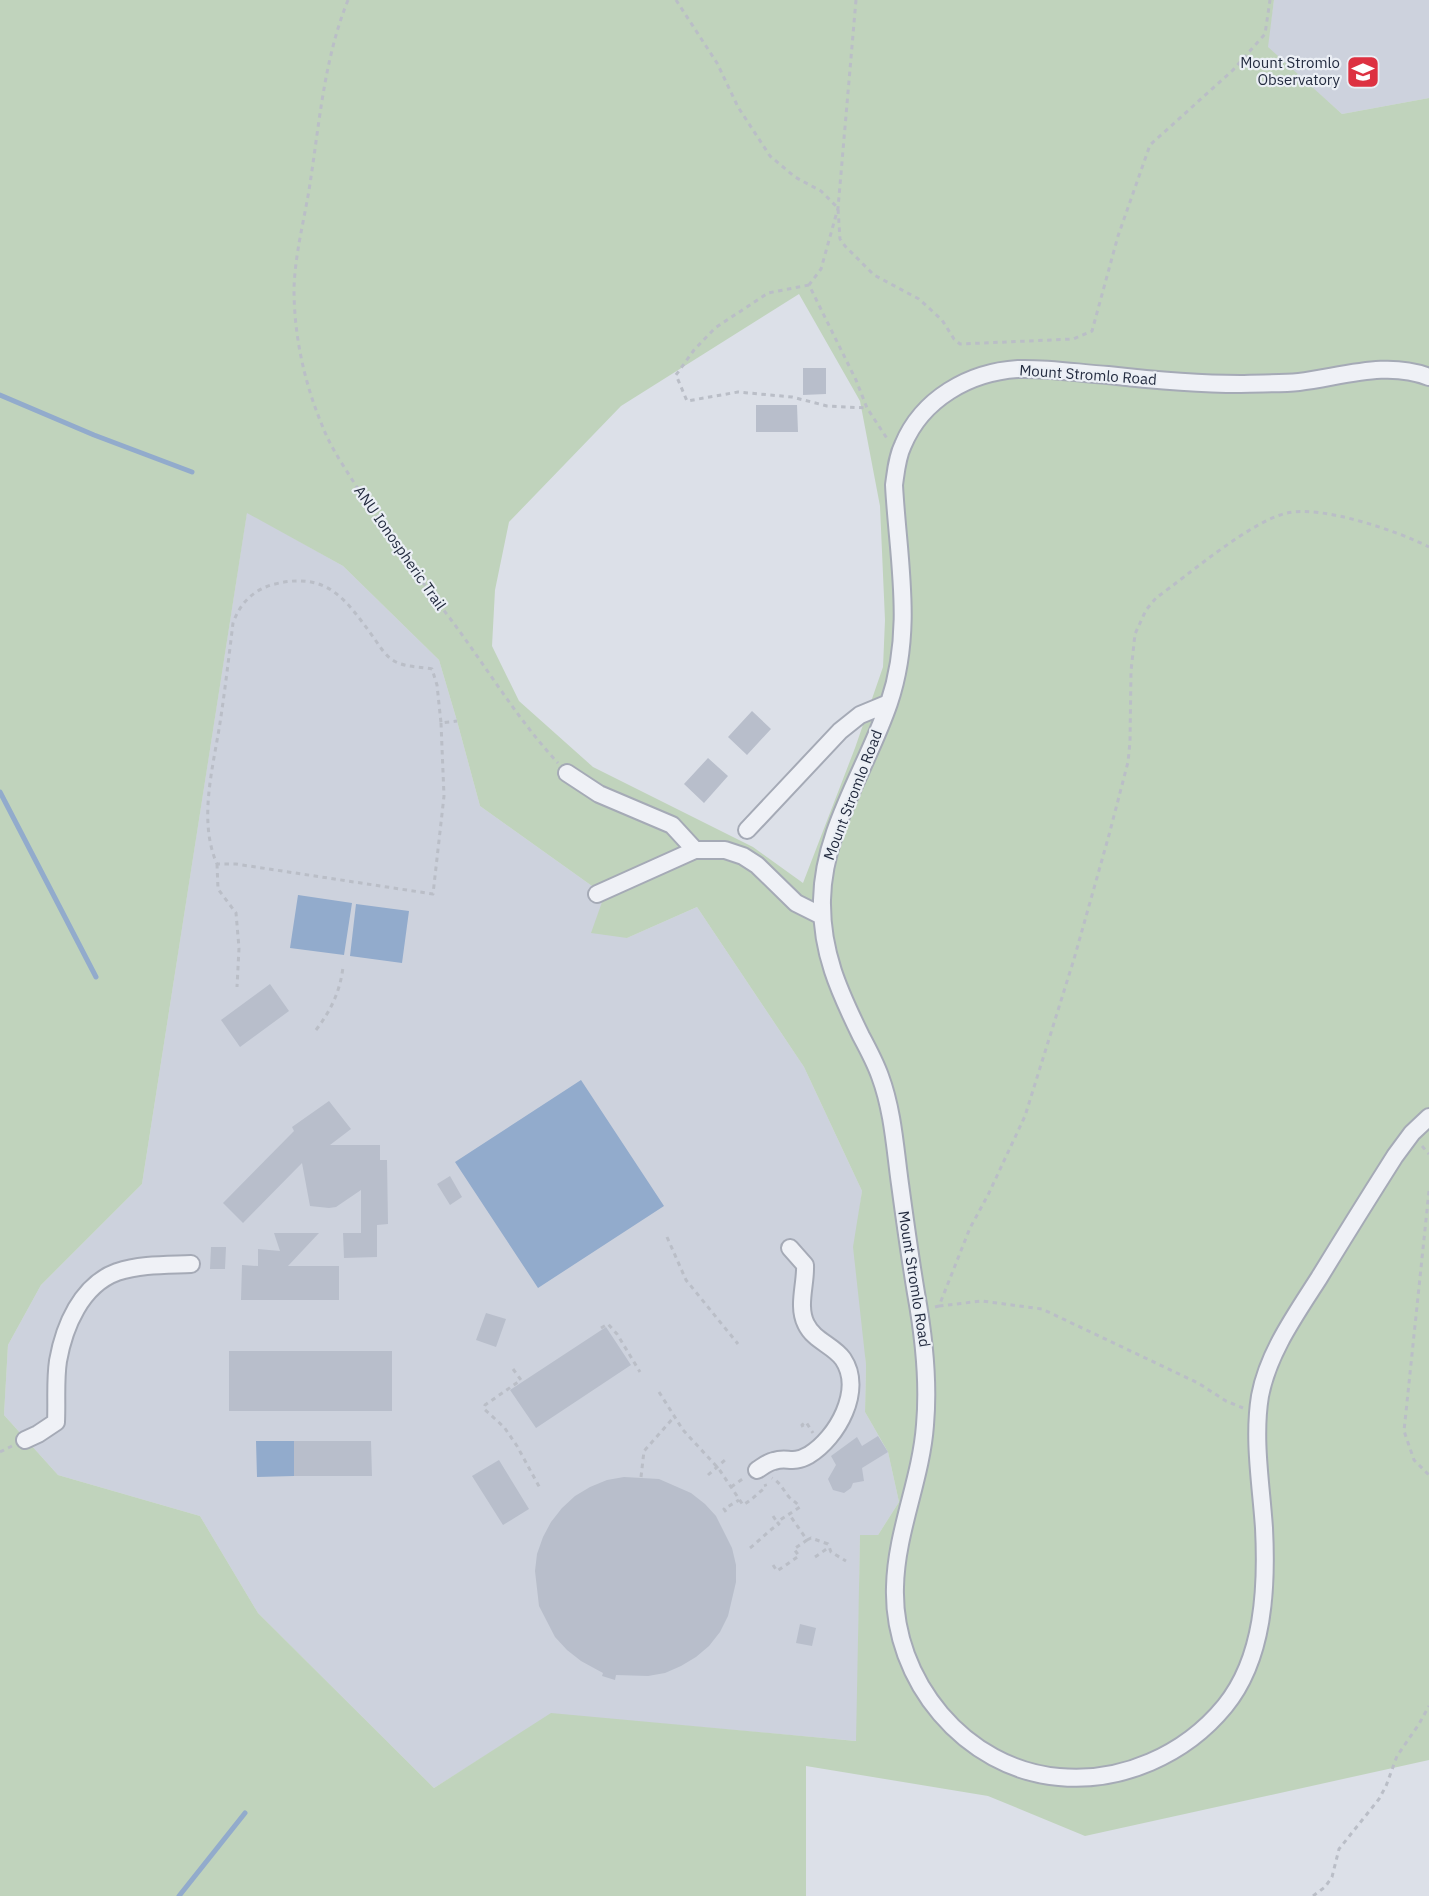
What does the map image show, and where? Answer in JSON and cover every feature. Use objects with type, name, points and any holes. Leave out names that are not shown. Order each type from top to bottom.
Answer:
[{"type":"street","name":"Mount Stromlo Road","points":[[1429,377],[1381,370],[1359,371],[1299,382],[1237,384],[1176,382],[1037,369],[993,372],[955,386],[937,399],[914,425],[902,445],[894,485],[904,607],[904,633],[900,663],[889,703],[837,828],[827,861],[822,895],[822,916],[829,963],[841,994],[880,1073],[892,1117],[906,1232],[926,1361],[925,1431],[905,1523],[895,1587],[897,1620],[903,1650],[912,1671],[944,1719],[964,1738],[988,1754],[1019,1768],[1056,1777],[1116,1775],[1149,1763],[1174,1749],[1208,1724],[1228,1702],[1247,1670],[1259,1628],[1265,1584],[1264,1531],[1257,1435],[1261,1392],[1270,1365],[1286,1329],[1395,1156],[1412,1133],[1429,1117]]},
{"type":"street","points":[[747,830],[840,731],[860,715],[889,703]]},
{"type":"street","points":[[567,773],[599,794],[672,825],[695,850]]},
{"type":"street","points":[[597,894],[695,850],[725,850],[743,856],[756,865],[796,903],[822,916]]},
{"type":"street","points":[[751,1474],[774,1460],[797,1461],[812,1453],[834,1431],[847,1407],[850,1379],[843,1359],[811,1332],[806,1323],[802,1305],[805,1265],[790,1248]]},
{"type":"street","points":[[25,1440],[56,1422],[58,1363],[64,1336],[76,1310],[92,1288],[114,1273],[134,1268],[190,1264]]},
{"type":"path","name":"ANU Ionospheric Trail","points":[[348,0],[333,42],[322,99],[308,202],[296,257],[295,309],[299,349],[305,374],[321,425],[329,442],[382,526],[515,710],[567,773]]},
{"type":"path","points":[[676,0],[717,63],[738,107],[770,156],[795,177],[821,191],[838,208]]},
{"type":"path","points":[[856,0],[838,208],[840,239],[874,275],[919,299],[942,320],[960,344],[1073,339],[1092,331],[1118,236],[1150,145],[1233,70],[1265,34],[1270,0]]},
{"type":"path","points":[[838,208],[821,269],[809,285],[768,293],[715,328],[675,375],[687,401],[738,392],[792,398],[827,406],[867,408]]},
{"type":"path","points":[[809,285],[852,370],[867,408],[899,456]]},
{"type":"path","points":[[939,1306],[970,1228],[1025,1116],[1074,959],[1128,762],[1131,671],[1135,634],[1146,610],[1156,598],[1240,537],[1273,518],[1287,513],[1328,514],[1347,518],[1396,532],[1429,547]]},
{"type":"path","points":[[218,864],[236,864],[433,894],[444,796],[441,723],[437,685],[432,669],[397,663],[386,655],[356,614],[335,591],[316,582],[294,579],[269,586],[253,594],[237,610],[233,623],[209,797],[209,837],[212,852],[218,864],[218,889],[236,913],[239,948],[237,987]]},
{"type":"path","points":[[441,723],[458,721]]},
{"type":"path","points":[[316,1030],[336,999],[341,985],[343,967]]},
{"type":"path","points":[[1429,1191],[1404,1431],[1414,1460],[1429,1475]]},
{"type":"path","points":[[667,1237],[686,1280],[738,1344]]},
{"type":"path","points":[[919,1310],[982,1301],[1042,1309],[1198,1383],[1226,1401],[1258,1414]]},
{"type":"path","points":[[602,1328],[608,1324],[617,1334],[640,1372]]},
{"type":"path","points":[[513,1369],[521,1380],[495,1396],[485,1405],[484,1409],[504,1427],[541,1490]]},
{"type":"path","points":[[659,1392],[683,1430],[716,1466],[743,1506],[766,1487],[751,1474],[731,1487]]},
{"type":"path","points":[[641,1477],[644,1451],[675,1416]]},
{"type":"path","points":[[803,1427],[802,1425],[806,1422],[814,1435]]},
{"type":"path","points":[[708,1475],[726,1459]]},
{"type":"path","points":[[750,1548],[765,1536],[768,1530],[779,1524],[777,1522],[800,1508],[782,1486]]},
{"type":"path","points":[[726,1512],[724,1509],[740,1500]]},
{"type":"path","points":[[789,1514],[807,1540]]},
{"type":"path","points":[[773,1516],[777,1522]]},
{"type":"path","points":[[773,1565],[777,1571],[791,1562],[799,1556],[794,1549],[811,1538],[828,1545],[828,1548],[846,1561]]},
{"type":"path","points":[[815,1557],[828,1548]]},
{"type":"path","points":[[1313,1896],[1325,1887],[1332,1877],[1339,1849],[1379,1798],[1397,1756],[1429,1706]]},
{"type":"shaded area","name":"Mount Stromlo Observatory","points":[[1274,0],[1429,0],[1429,98],[1342,114],[1267,47]]},
{"type":"shaded area","points":[[247,512],[343,566],[439,660],[480,806],[592,886],[627,938],[697,907],[804,1067],[862,1191],[857,1229],[866,1365],[865,1412],[888,1452],[899,1502],[878,1535],[860,1535],[857,1741],[551,1714],[434,1788],[258,1613],[200,1516],[58,1475],[4,1415],[8,1345],[41,1285],[142,1184]]},
{"type":"green space","points":[[0,0],[1274,0],[1268,47],[1342,114],[1429,98],[1429,1760],[1085,1836],[988,1796],[806,1766],[806,1896],[0,1896]],"holes":[[[799,294],[860,401],[880,506],[885,620],[883,667],[855,748],[803,883],[753,847],[593,767],[519,701],[492,646],[495,590],[509,522],[621,406]],[[247,513],[343,566],[439,660],[480,806],[592,886],[602,902],[591,933],[627,938],[697,907],[804,1067],[862,1191],[853,1247],[866,1365],[865,1412],[888,1452],[899,1502],[878,1535],[860,1535],[856,1741],[551,1713],[434,1788],[258,1613],[200,1516],[58,1475],[4,1415],[8,1345],[41,1285],[142,1184]]]},
{"type":"water","points":[[298,895],[352,903],[344,955],[290,948]]},
{"type":"water","points":[[356,904],[409,911],[402,963],[350,956]]},
{"type":"water","points":[[581,1080],[664,1206],[538,1288],[455,1162]]},
{"type":"water","points":[[256,1441],[294,1441],[294,1476],[257,1477]]},
{"type":"building","points":[[803,368],[826,368],[826,394],[803,395]]},
{"type":"building","points":[[756,405],[797,405],[798,432],[756,432]]},
{"type":"building","points":[[752,711],[771,729],[747,755],[728,737]]},
{"type":"building","points":[[708,758],[728,776],[704,803],[684,784]]},
{"type":"building","points":[[270,984],[289,1011],[240,1047],[221,1020]]},
{"type":"building","points":[[329,1101],[351,1129],[330,1145],[380,1145],[380,1160],[387,1160],[388,1224],[377,1225],[377,1257],[344,1258],[343,1233],[361,1233],[361,1190],[336,1207],[310,1206],[302,1163],[243,1223],[223,1203],[294,1131],[292,1127]]},
{"type":"building","points":[[450,1176],[462,1197],[450,1205],[437,1184]]},
{"type":"building","points":[[274,1233],[319,1233],[288,1266],[339,1266],[339,1300],[241,1300],[242,1265],[258,1266],[258,1249],[280,1251]]},
{"type":"building","points":[[211,1247],[226,1247],[225,1269],[210,1269]]},
{"type":"building","points":[[486,1313],[506,1319],[496,1347],[476,1340]]},
{"type":"building","points":[[606,1327],[631,1365],[536,1428],[510,1390]]},
{"type":"building","points":[[229,1351],[392,1351],[392,1411],[229,1411]]},
{"type":"building","points":[[878,1436],[888,1452],[862,1468],[864,1481],[853,1483],[851,1488],[844,1493],[833,1490],[828,1479],[836,1465],[831,1456],[857,1437],[862,1446]]},
{"type":"building","points":[[294,1441],[371,1441],[372,1476],[294,1476]]},
{"type":"building","points":[[499,1460],[529,1509],[503,1525],[472,1476]]},
{"type":"building","points":[[624,1477],[659,1479],[691,1493],[705,1504],[716,1516],[732,1548],[736,1565],[736,1582],[728,1616],[720,1632],[696,1657],[665,1673],[648,1676],[616,1675],[615,1680],[602,1676],[603,1673],[581,1661],[555,1637],[539,1606],[535,1571],[537,1554],[543,1537],[562,1508],[575,1496],[590,1487],[607,1480]]},
{"type":"building","points":[[800,1624],[816,1628],[812,1646],[796,1643]]},
{"type":"waterway","points":[[0,395],[94,435],[192,472]]},
{"type":"waterway","points":[[0,792],[96,977]]},
{"type":"waterway","points":[[179,1896],[245,1813]]},
{"type":"place","name":"Mount Stromlo Observatory","points":[[1363,72]]}]
